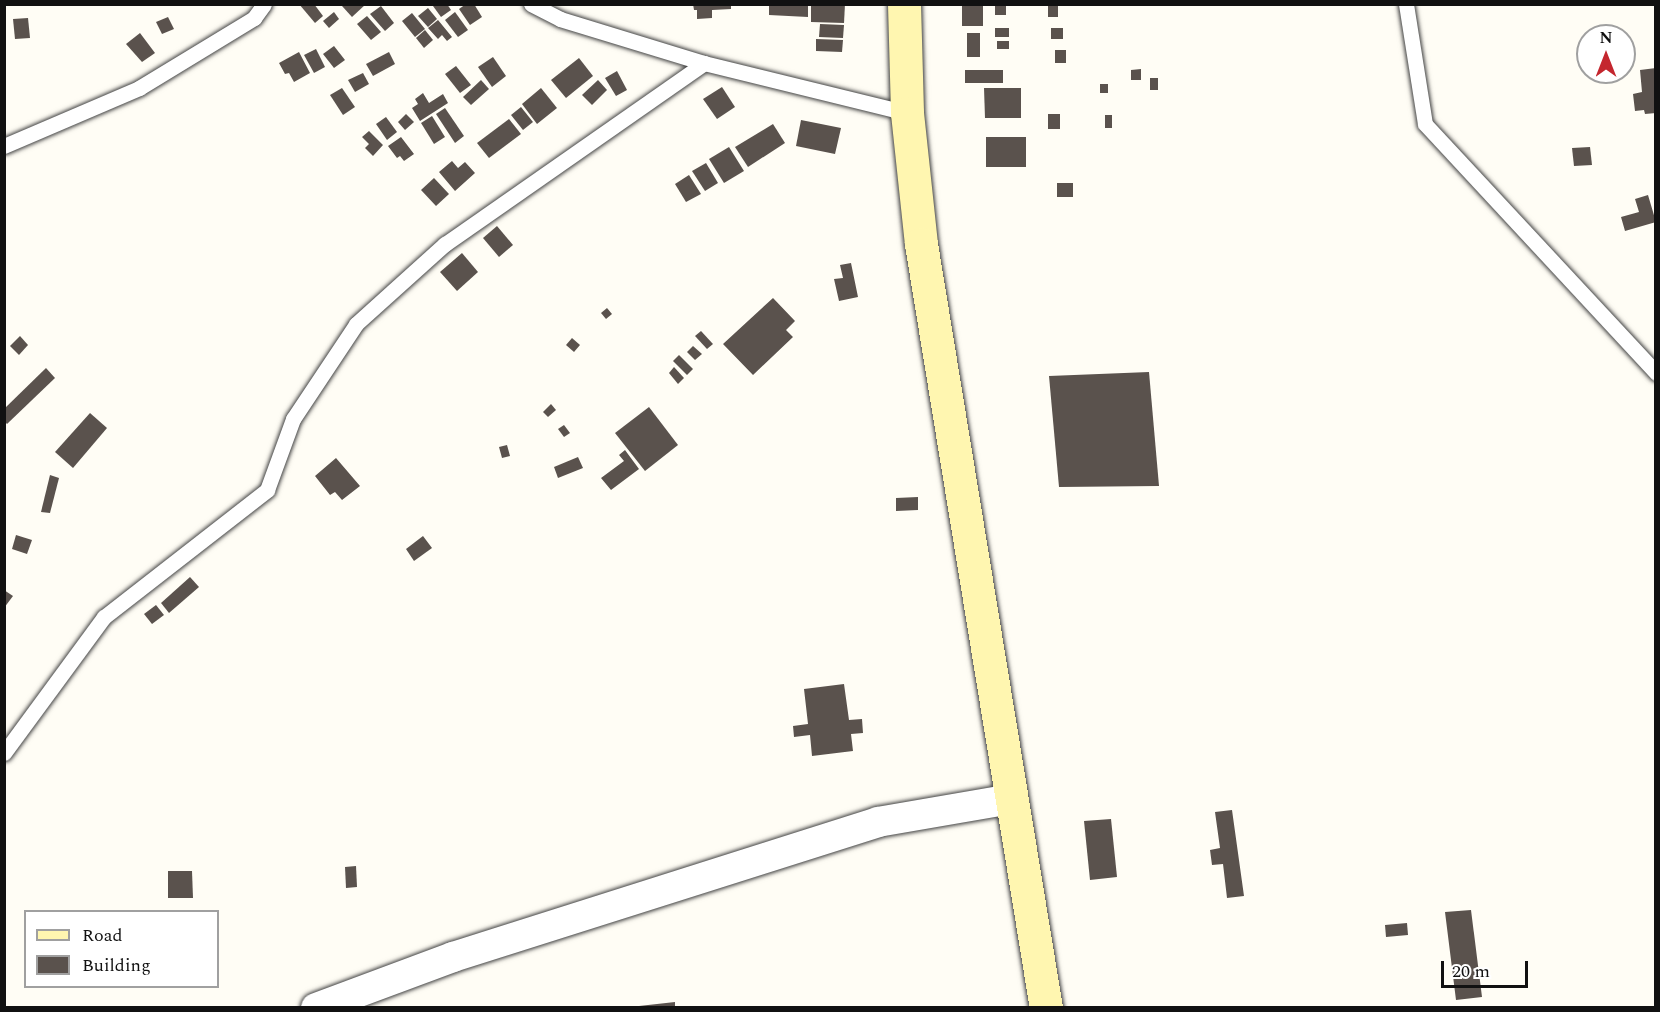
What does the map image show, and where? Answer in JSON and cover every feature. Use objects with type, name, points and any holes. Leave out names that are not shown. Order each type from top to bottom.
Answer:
[{"type":"main road","points":[[904,4],[907,113],[921,244],[1046,1008]]},
{"type":"street","points":[[316,1008],[453,957],[878,822],[1011,799]]},
{"type":"lane","points":[[4,146],[139,87],[254,18],[264,4]]},
{"type":"lane","points":[[531,4],[560,19],[704,63],[907,113]]},
{"type":"lane","points":[[1406,4],[1425,124],[1656,373]]},
{"type":"lane","points":[[4,753],[104,617],[267,490],[293,419],[356,324],[445,244],[704,63]]},
{"type":"building","points":[[299,4],[314,4],[323,16],[315,23]]},
{"type":"building","points":[[366,4],[352,17],[342,6]]},
{"type":"building","points":[[447,4],[451,10],[441,17],[433,6]]},
{"type":"building","points":[[466,4],[474,4],[482,17],[470,25],[459,9]]},
{"type":"building","points":[[693,4],[731,4],[731,9],[712,10],[712,18],[697,19],[697,10],[694,10]]},
{"type":"building","points":[[769,4],[808,4],[808,17],[769,15]]},
{"type":"building","points":[[811,4],[845,4],[844,23],[811,22]]},
{"type":"building","points":[[962,4],[983,4],[983,26],[962,26]]},
{"type":"building","points":[[995,5],[1006,5],[1006,15],[995,15]]},
{"type":"building","points":[[1048,5],[1058,5],[1058,17],[1048,17]]},
{"type":"building","points":[[381,6],[394,23],[385,31],[370,14]]},
{"type":"building","points":[[428,8],[437,19],[428,27],[418,16]]},
{"type":"building","points":[[334,12],[339,19],[329,28],[323,21]]},
{"type":"building","points":[[455,12],[468,30],[458,37],[445,20]]},
{"type":"building","points":[[412,13],[425,29],[415,37],[402,21]]},
{"type":"building","points":[[367,16],[381,32],[371,40],[357,24]]},
{"type":"building","points":[[168,17],[174,29],[162,34],[156,22]]},
{"type":"building","points":[[28,18],[30,38],[15,39],[13,19]]},
{"type":"building","points":[[438,20],[452,37],[447,41],[442,35],[438,39],[428,28]]},
{"type":"building","points":[[820,24],[844,25],[843,38],[819,37]]},
{"type":"building","points":[[995,28],[1009,28],[1009,37],[995,37]]},
{"type":"building","points":[[1051,28],[1063,28],[1063,39],[1051,39]]},
{"type":"building","points":[[425,30],[433,40],[424,48],[416,38]]},
{"type":"building","points":[[140,33],[155,53],[142,62],[126,44]]},
{"type":"building","points":[[967,33],[980,33],[980,57],[967,57]]},
{"type":"building","points":[[816,39],[843,40],[842,52],[816,51]]},
{"type":"building","points":[[997,41],[1009,41],[1009,49],[997,49]]},
{"type":"building","points":[[334,46],[345,60],[334,68],[323,54]]},
{"type":"building","points":[[316,49],[325,67],[314,73],[304,55]]},
{"type":"building","points":[[1055,50],[1066,50],[1066,63],[1055,63]]},
{"type":"building","points":[[299,52],[310,73],[294,82],[289,73],[285,74],[279,63]]},
{"type":"building","points":[[389,52],[395,64],[373,76],[366,64]]},
{"type":"building","points":[[493,57],[506,76],[492,87],[478,67]]},
{"type":"building","points":[[579,58],[593,76],[566,98],[551,80]]},
{"type":"building","points":[[456,66],[471,85],[460,93],[445,74]]},
{"type":"building","points":[[1656,68],[1656,113],[1645,114],[1644,110],[1635,111],[1633,94],[1642,92],[1640,70]]},
{"type":"building","points":[[1141,69],[1141,80],[1131,80],[1131,70]]},
{"type":"building","points":[[965,70],[1003,70],[1003,83],[965,83]]},
{"type":"building","points":[[617,71],[627,90],[616,96],[605,78]]},
{"type":"building","points":[[363,73],[369,84],[355,92],[348,80]]},
{"type":"building","points":[[1150,78],[1158,78],[1158,90],[1150,90]]},
{"type":"building","points":[[481,80],[489,89],[471,105],[463,97]]},
{"type":"building","points":[[598,80],[607,90],[592,105],[582,95]]},
{"type":"building","points":[[1100,84],[1108,84],[1108,93],[1100,93]]},
{"type":"building","points":[[722,87],[735,107],[717,119],[703,99]]},
{"type":"building","points":[[342,88],[355,107],[343,115],[330,95]]},
{"type":"building","points":[[541,88],[557,108],[537,124],[522,104]]},
{"type":"building","points":[[984,88],[1021,88],[1021,118],[985,118]]},
{"type":"building","points":[[423,93],[429,103],[443,94],[448,103],[420,121],[412,108],[418,104],[415,99]]},
{"type":"building","points":[[521,107],[533,122],[523,130],[511,115]]},
{"type":"building","points":[[445,108],[464,136],[455,143],[436,114]]},
{"type":"building","points":[[406,114],[414,122],[405,130],[398,122]]},
{"type":"building","points":[[1048,114],[1060,114],[1060,129],[1048,129]]},
{"type":"building","points":[[1105,115],[1112,115],[1112,128],[1105,128]]},
{"type":"building","points":[[432,116],[445,137],[434,144],[421,123]]},
{"type":"building","points":[[386,117],[397,132],[387,140],[376,124]]},
{"type":"building","points":[[509,119],[521,134],[489,158],[477,143]]},
{"type":"building","points":[[801,120],[841,128],[835,154],[796,146]]},
{"type":"building","points":[[773,124],[785,143],[748,167],[735,147]]},
{"type":"building","points":[[369,131],[383,145],[373,156],[365,148],[369,144],[362,137]]},
{"type":"building","points":[[401,137],[414,154],[404,161],[400,156],[397,158],[388,146]]},
{"type":"building","points":[[986,137],[1026,137],[1026,167],[986,167]]},
{"type":"building","points":[[729,147],[744,171],[724,183],[709,159]]},
{"type":"building","points":[[1590,147],[1592,165],[1574,166],[1572,148]]},
{"type":"building","points":[[452,161],[458,168],[465,162],[475,173],[455,191],[439,172]]},
{"type":"building","points":[[706,163],[718,183],[705,191],[692,171]]},
{"type":"building","points":[[689,175],[701,194],[686,202],[675,184]]},
{"type":"building","points":[[434,178],[449,194],[436,206],[421,190]]},
{"type":"building","points":[[1057,183],[1073,183],[1073,197],[1057,197]]},
{"type":"building","points":[[1648,195],[1656,222],[1625,231],[1621,217],[1639,212],[1635,199]]},
{"type":"building","points":[[497,226],[513,245],[499,257],[483,238]]},
{"type":"building","points":[[462,253],[478,272],[457,291],[440,272]]},
{"type":"building","points":[[851,263],[858,297],[839,301],[834,279],[843,278],[840,265]]},
{"type":"building","points":[[773,298],[795,321],[786,330],[793,337],[753,375],[723,344]]},
{"type":"building","points":[[607,308],[612,314],[606,319],[601,313]]},
{"type":"building","points":[[701,331],[713,344],[707,349],[695,336]]},
{"type":"building","points":[[20,336],[28,345],[19,355],[10,346]]},
{"type":"building","points":[[572,338],[580,345],[574,352],[566,345]]},
{"type":"building","points":[[693,346],[702,354],[695,360],[687,352]]},
{"type":"building","points":[[679,355],[693,369],[687,375],[673,361]]},
{"type":"building","points":[[674,367],[684,378],[678,384],[669,373]]},
{"type":"building","points":[[46,368],[55,378],[7,424],[4,421],[4,409]]},
{"type":"building","points":[[1149,372],[1159,486],[1059,487],[1049,376]]},
{"type":"building","points":[[551,404],[556,410],[548,417],[543,412]]},
{"type":"building","points":[[649,407],[678,445],[645,471],[615,433]]},
{"type":"building","points":[[90,413],[107,428],[73,468],[55,452]]},
{"type":"building","points":[[564,425],[570,433],[564,437],[558,429]]},
{"type":"building","points":[[507,445],[510,456],[502,458],[499,447]]},
{"type":"building","points":[[625,450],[639,469],[611,490],[601,478],[624,461],[619,455]]},
{"type":"building","points":[[578,457],[583,468],[558,478],[554,467]]},
{"type":"building","points":[[336,458],[360,486],[342,500],[335,492],[330,495],[315,476]]},
{"type":"building","points":[[50,475],[59,478],[50,513],[41,512]]},
{"type":"building","points":[[918,497],[918,510],[896,511],[896,498]]},
{"type":"building","points":[[16,535],[32,540],[27,554],[12,549]]},
{"type":"building","points":[[423,536],[432,548],[414,561],[406,549]]},
{"type":"building","points":[[190,577],[199,587],[169,613],[161,603]]},
{"type":"building","points":[[4,590],[13,596],[4,608]]},
{"type":"building","points":[[156,605],[164,615],[152,624],[144,614]]},
{"type":"building","points":[[844,684],[849,720],[862,719],[863,733],[851,734],[853,751],[812,756],[810,735],[794,737],[793,726],[808,724],[804,689]]},
{"type":"building","points":[[1232,810],[1244,896],[1227,898],[1223,864],[1212,865],[1210,850],[1220,848],[1215,812]]},
{"type":"building","points":[[1111,819],[1117,877],[1090,880],[1084,821]]},
{"type":"building","points":[[356,866],[357,887],[346,888],[345,867]]},
{"type":"building","points":[[168,871],[192,871],[193,898],[168,898]]},
{"type":"building","points":[[1471,910],[1482,997],[1456,1000],[1445,912]]},
{"type":"building","points":[[1407,923],[1408,935],[1386,937],[1385,925]]},
{"type":"building","points":[[675,1002],[675,1008],[640,1008],[639,1006]]}]
